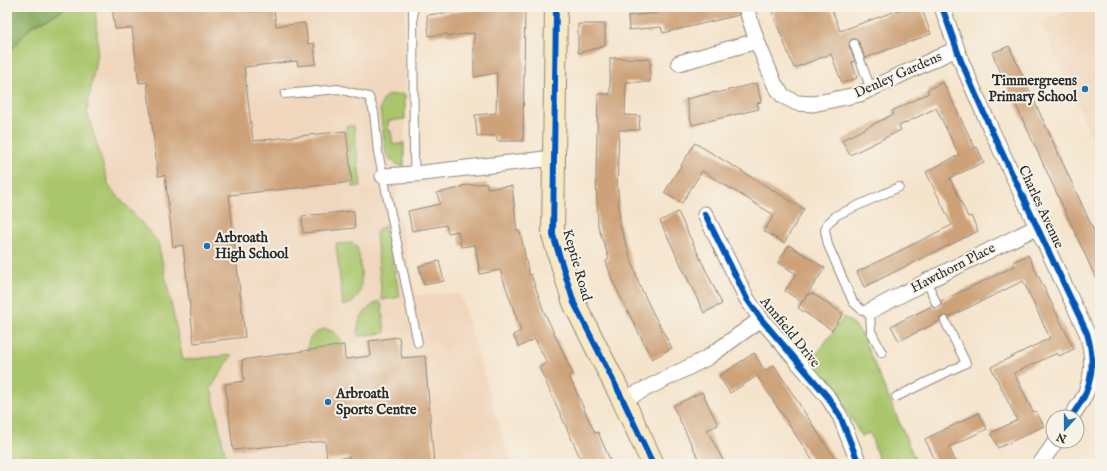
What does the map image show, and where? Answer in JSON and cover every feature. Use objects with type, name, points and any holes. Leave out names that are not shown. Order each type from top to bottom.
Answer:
[{"type":"main road","name":"Keptie Road","points":[[556,7],[553,235],[574,303],[623,400],[653,464]]},
{"type":"street","name":"Charles Avenue","points":[[942,7],[956,49],[990,127],[1087,333],[1091,346],[1092,372],[1086,394],[1076,409]]},
{"type":"street","name":"Denley Gardens","points":[[746,9],[775,86],[783,96],[797,103],[813,104],[860,94],[956,49]]},
{"type":"street","points":[[679,62],[757,40]]},
{"type":"street","points":[[383,176],[415,174],[553,158]]},
{"type":"street","name":"Annfield Drive","points":[[705,214],[737,281],[761,319],[826,396],[840,416],[858,464]]},
{"type":"street","name":"Hawthorn Place","points":[[870,311],[1037,227]]},
{"type":"street","name":"Annfield Drive","points":[[623,400],[707,358],[761,319]]},
{"type":"street","points":[[1040,464],[1050,449]]},
{"type":"lane","points":[[413,7],[415,174]]},
{"type":"lane","points":[[854,44],[871,89]]},
{"type":"lane","points":[[285,94],[338,89],[369,97],[374,112],[378,152],[418,343]]},
{"type":"lane","points":[[882,353],[871,331],[870,311],[862,310],[854,302],[828,245],[825,230],[827,224],[837,215],[899,187]]},
{"type":"lane","points":[[927,281],[936,302]]},
{"type":"lane","points":[[896,397],[966,363],[945,321]]},
{"type":"shaded area","name":"Arbroath High School","points":[[7,7],[405,7],[405,162],[396,198],[416,295],[460,294],[505,444],[514,464],[7,464]]},
{"type":"shaded area","name":"Timmergreens Primary School","points":[[1073,7],[1100,7],[1100,156],[1041,22]]},
{"type":"green space","points":[[7,7],[69,7],[32,26],[7,55]]},
{"type":"green space","points":[[69,7],[95,7],[98,47],[87,111],[109,186],[158,242],[183,360],[232,355],[211,388],[227,464],[7,464],[7,55],[32,26]]},
{"type":"green space","points":[[405,94],[405,119],[388,121],[389,132],[391,131],[393,145],[404,143],[404,167],[393,162],[386,154],[380,109],[385,97],[389,95]]},
{"type":"green space","points":[[346,126],[354,126],[361,186],[353,187]]},
{"type":"green space","points":[[385,226],[400,297],[382,300],[376,233],[380,228]]},
{"type":"green space","points":[[353,243],[358,249],[359,254],[361,283],[355,300],[350,304],[343,306],[336,244]]},
{"type":"green space","points":[[379,301],[382,306],[385,333],[358,336],[358,325],[362,316]]},
{"type":"green space","points":[[844,317],[855,325],[862,335],[917,464],[880,464],[870,433],[861,436],[838,398],[810,363]]},
{"type":"green space","points":[[324,329],[336,334],[344,345],[307,351],[308,343],[311,337],[316,332]]},
{"type":"building","name":"Arbroath High School","points":[[112,7],[248,7],[248,12],[274,9],[276,26],[305,23],[308,44],[314,43],[316,64],[298,66],[297,61],[244,67],[253,141],[346,131],[352,182],[229,195],[245,337],[194,343],[183,245],[173,247],[165,175],[158,176],[147,82],[139,83],[132,28],[115,29]]},
{"type":"building","points":[[498,7],[525,7],[523,141],[497,141],[497,136],[477,136],[475,115],[496,113],[497,73],[474,77],[474,33],[448,36],[448,34],[429,36],[427,15]]},
{"type":"building","points":[[656,7],[739,7],[739,15],[663,33],[661,27],[629,30],[628,16],[658,13]]},
{"type":"building","points":[[770,7],[831,7],[840,31],[907,7],[921,7],[931,34],[865,58],[859,42],[852,39],[849,46],[855,61],[852,62],[857,78],[842,83],[831,54],[794,68]]},
{"type":"building","points":[[578,24],[605,24],[605,46],[578,53]]},
{"type":"building","points":[[1009,46],[1100,244],[1100,287],[992,53]]},
{"type":"building","points":[[610,58],[650,59],[650,82],[626,82],[625,115],[640,116],[639,130],[619,130],[617,190],[620,225],[639,284],[672,348],[652,359],[612,280],[606,261],[609,259],[598,226],[596,176],[598,94],[610,94]]},
{"type":"building","points":[[943,82],[975,148],[977,147],[984,162],[950,178],[968,217],[971,216],[978,231],[864,287],[857,272],[952,225],[926,172],[959,155],[936,108],[899,126],[901,130],[850,155],[842,140],[894,114],[892,111],[929,93],[927,90]]},
{"type":"building","points":[[757,83],[761,102],[757,103],[759,109],[692,125],[686,99]]},
{"type":"building","points":[[695,143],[804,209],[784,243],[764,231],[774,215],[702,171],[682,203],[664,193]]},
{"type":"building","points":[[487,183],[487,188],[512,186],[517,231],[520,231],[529,275],[531,274],[543,309],[573,374],[569,376],[595,433],[598,432],[610,460],[602,464],[583,464],[539,367],[547,363],[535,339],[519,347],[513,335],[521,331],[500,270],[480,274],[475,245],[461,247],[458,231],[448,233],[446,225],[412,231],[408,211],[440,204],[437,193],[461,188],[461,186]]},
{"type":"building","points":[[354,211],[355,228],[303,233],[302,216]]},
{"type":"building","points":[[678,212],[722,304],[704,313],[660,221]]},
{"type":"building","points":[[789,245],[825,268],[802,302],[785,291],[796,274],[778,262]]},
{"type":"building","points":[[1028,255],[1074,349],[1059,356],[1057,353],[1014,373],[1033,412],[1036,411],[1044,426],[998,448],[991,433],[1017,420],[991,367],[1050,338],[1023,281],[949,317],[943,316],[940,318],[940,321],[899,341],[891,326],[932,306],[938,308],[941,306],[941,301],[1015,266],[1013,262]]},
{"type":"building","points":[[439,261],[444,281],[424,285],[419,266]]},
{"type":"building","points":[[812,293],[843,314],[832,330],[798,308],[806,296]]},
{"type":"building","name":"Arbroath Sports Centre","points":[[399,337],[402,358],[425,356],[434,464],[350,464],[349,457],[327,460],[325,441],[233,450],[225,384],[244,381],[242,360],[344,345],[345,359],[371,356],[369,341]]},
{"type":"building","points":[[754,353],[765,371],[774,365],[838,464],[815,464],[757,376],[730,393],[719,376]]},
{"type":"building","points":[[702,392],[718,425],[707,430],[725,464],[701,464],[673,406]]},
{"type":"building","points":[[979,413],[987,429],[949,447],[957,464],[937,464],[925,439]]},
{"type":"cycle path","points":[[556,7],[553,235],[574,303],[623,400],[653,464]]},
{"type":"cycle path","points":[[942,7],[961,61],[990,127],[1087,333],[1092,363],[1090,378],[1085,395],[1076,409]]},
{"type":"cycle path","points":[[705,214],[747,299],[761,319],[827,396],[840,416],[859,464]]},
{"type":"place","name":"Timmergreens Primary School","points":[[1085,89]]},
{"type":"place","name":"Arbroath High School","points":[[207,246]]},
{"type":"place","name":"Arbroath Sports Centre","points":[[328,402]]}]
